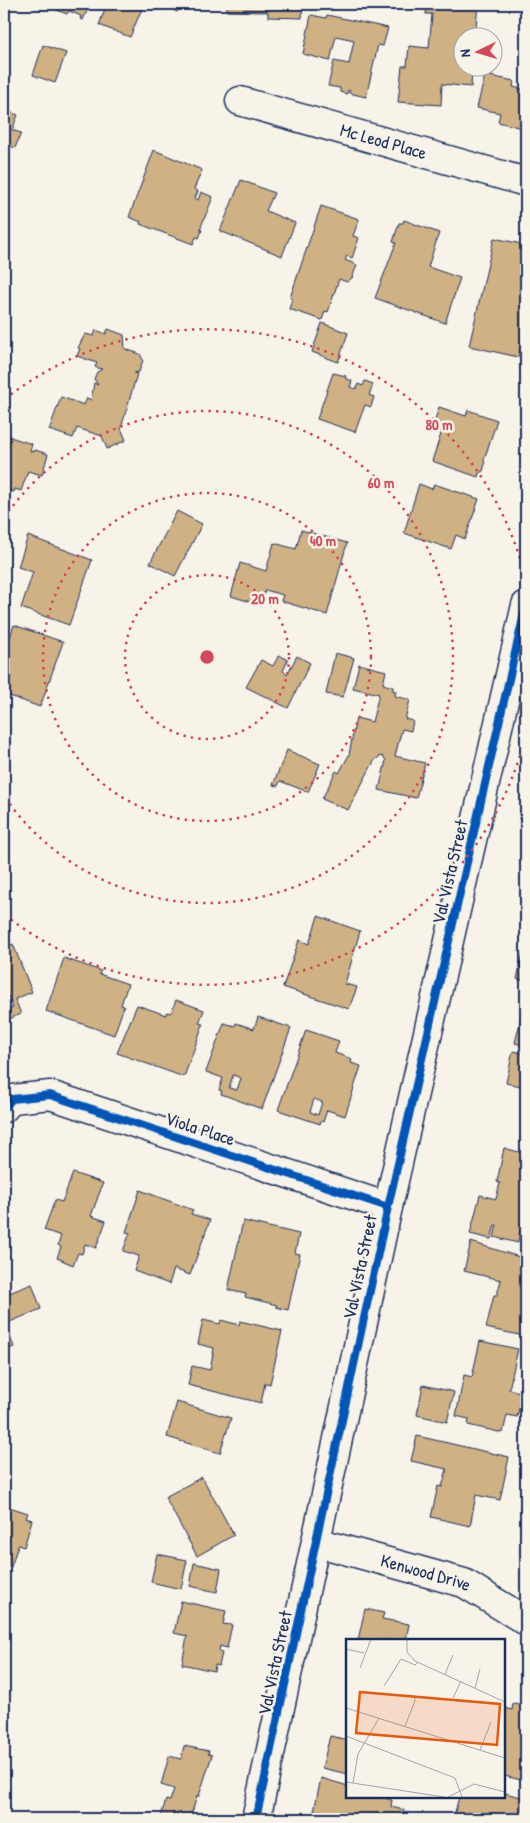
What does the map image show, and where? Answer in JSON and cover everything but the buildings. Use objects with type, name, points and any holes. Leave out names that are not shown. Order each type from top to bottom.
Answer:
[{"type":"street","name":"Mc Leod Place","points":[[240,101],[526,182]]},
{"type":"street","name":"Val Vista Street","points":[[256,1819],[388,1207],[526,605]]},
{"type":"street","name":"Viola Place","points":[[4,1108],[12,1099],[50,1095],[388,1207]]},
{"type":"street","name":"Kenwood Drive","points":[[316,1542],[464,1583],[526,1621]]},
{"type":"cycle path","points":[[256,1819],[388,1207],[526,605]]},
{"type":"cycle path","points":[[4,1108],[12,1099],[50,1095],[388,1207]]}]
